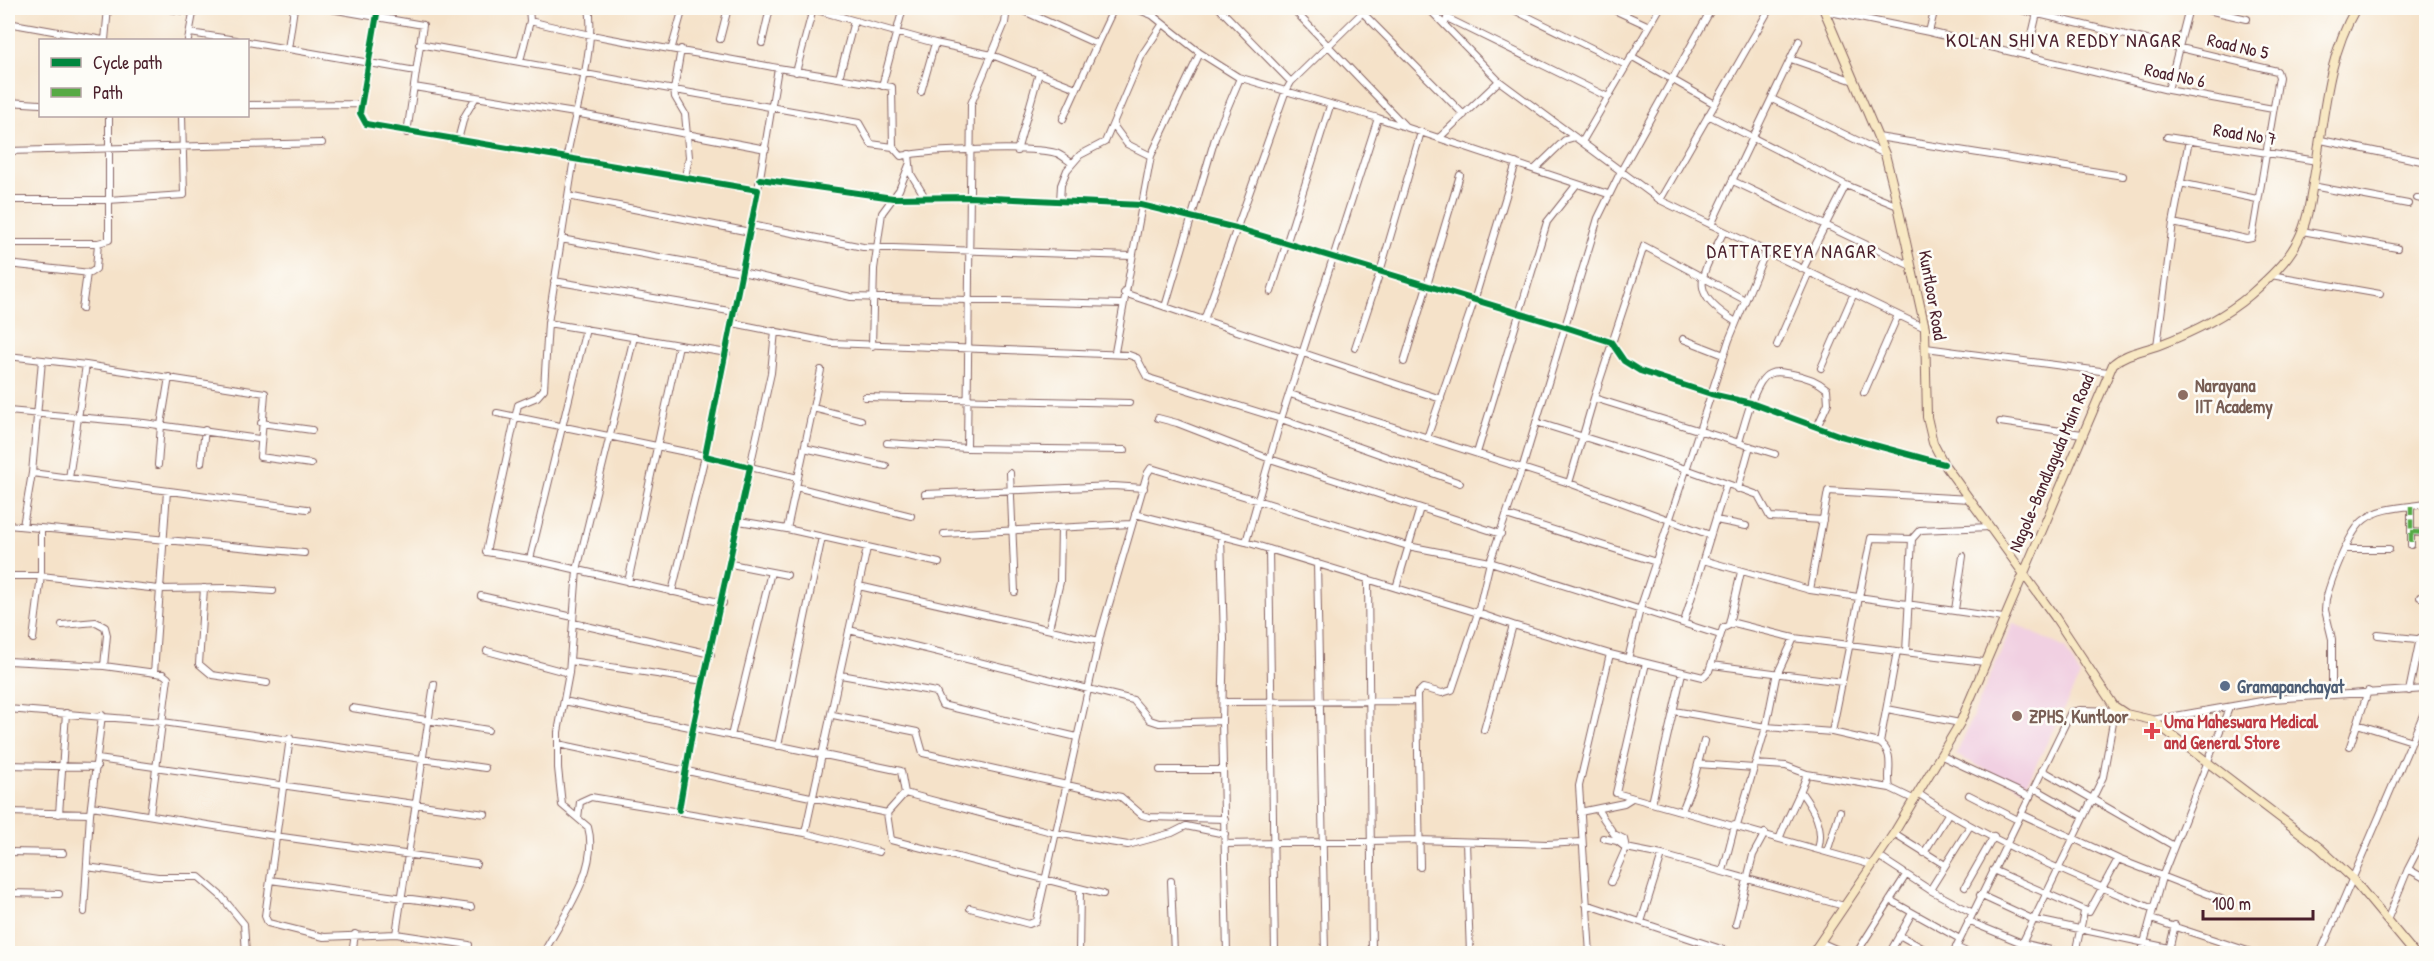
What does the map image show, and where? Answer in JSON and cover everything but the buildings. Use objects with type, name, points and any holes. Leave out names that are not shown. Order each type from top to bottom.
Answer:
[{"type":"street","points":[[104,39],[108,8]]},
{"type":"street","points":[[162,8],[194,10],[188,39]]},
{"type":"street","points":[[288,49],[294,8]]},
{"type":"street","points":[[325,8],[423,25],[407,133]]},
{"type":"street","points":[[378,8],[362,104],[362,120],[366,124],[407,133],[571,157],[758,190]]},
{"type":"street","points":[[520,61],[530,21],[529,8]]},
{"type":"street","points":[[589,8],[589,36],[575,113],[568,196],[548,323],[544,389],[537,397],[519,405],[486,552],[530,559],[723,603]]},
{"type":"street","points":[[672,47],[683,8]]},
{"type":"street","points":[[720,39],[728,8]]},
{"type":"street","points":[[762,44],[770,8]]},
{"type":"street","points":[[796,72],[811,8],[935,43],[992,55],[1076,88]]},
{"type":"street","points":[[882,86],[903,8]]},
{"type":"street","points":[[967,448],[971,104],[1005,23],[1007,8]]},
{"type":"street","points":[[1017,8],[1097,44]]},
{"type":"street","points":[[1063,118],[1114,8]]},
{"type":"street","points":[[1134,8],[1152,15],[1200,53],[1240,78],[1285,93],[1378,118],[1608,194]]},
{"type":"street","points":[[1152,15],[1160,8]]},
{"type":"street","points":[[1219,8],[1291,82]]},
{"type":"street","points":[[1292,8],[1329,44],[1406,127]]},
{"type":"street","points":[[1428,8],[1446,21],[1608,98]]},
{"type":"street","points":[[1446,21],[1452,8]]},
{"type":"street","points":[[1510,8],[1626,65]]},
{"type":"street","points":[[1610,8],[1649,26]]},
{"type":"street","points":[[1582,142],[1659,8]]},
{"type":"street","points":[[1420,867],[1417,701],[1419,689],[1442,693],[1452,690],[1478,613],[1490,562],[1522,469],[1598,218],[1608,194],[1712,8]]},
{"type":"street","points":[[1660,200],[1770,8]]},
{"type":"street","points":[[1853,16],[1856,8]]},
{"type":"street","points":[[1929,32],[1935,8]]},
{"type":"street","name":"Road No 5","points":[[2013,8],[2277,71],[2279,77],[2273,109]]},
{"type":"street","points":[[2168,90],[2189,8]]},
{"type":"street","points":[[2199,8],[2224,10],[2247,19]]},
{"type":"street","name":"Nagole-Bandlaguda Main Road","points":[[1812,954],[1894,833],[1960,723],[2108,372],[2124,356],[2157,346],[2220,317],[2250,295],[2289,255],[2302,231],[2338,43],[2356,8]]},
{"type":"street","points":[[1204,320],[1285,93],[1291,82],[1362,9],[1464,115]]},
{"type":"street","name":"Road No 6","points":[[1824,9],[2168,90],[2273,109]]},
{"type":"street","name":"Kuntloor Road","points":[[1824,9],[1885,154],[1898,206],[1925,328],[1928,429],[1944,464],[1971,499],[2117,711]]},
{"type":"street","points":[[2027,56],[2037,13]]},
{"type":"street","points":[[530,21],[589,36],[672,47],[796,72],[893,88],[893,147],[897,154],[1017,151],[1058,154],[1072,163]]},
{"type":"street","points":[[839,78],[854,21]]},
{"type":"street","points":[[1446,21],[1499,81],[1660,200],[1925,328]]},
{"type":"street","points":[[8,23],[98,39]]},
{"type":"street","points":[[1060,201],[1061,185],[1072,163],[1080,155],[1105,142],[1142,55],[1162,25]]},
{"type":"street","points":[[190,33],[229,39]]},
{"type":"street","points":[[1712,225],[1799,41]]},
{"type":"street","points":[[249,42],[416,71]]},
{"type":"street","points":[[921,92],[935,43]]},
{"type":"street","points":[[419,44],[860,123],[871,144],[893,147]]},
{"type":"street","points":[[681,49],[674,90],[675,98],[685,114],[689,157],[685,177]]},
{"type":"street","points":[[1115,352],[1121,304],[1151,156],[1200,53]]},
{"type":"street","points":[[1631,56],[1715,104]]},
{"type":"street","points":[[1791,59],[1854,81]]},
{"type":"street","points":[[672,592],[727,353],[766,149],[778,68]]},
{"type":"street","points":[[1017,151],[1039,74]]},
{"type":"street","points":[[1165,307],[1216,135],[1240,78]]},
{"type":"street","points":[[1439,138],[1499,81]]},
{"type":"street","points":[[414,87],[575,113],[766,149]]},
{"type":"street","points":[[458,140],[464,117],[476,97]]},
{"type":"street","points":[[1772,99],[1885,154]]},
{"type":"street","points":[[8,102],[39,104]]},
{"type":"street","points":[[249,105],[362,104]]},
{"type":"street","points":[[1270,292],[1330,106]]},
{"type":"street","points":[[2173,224],[2249,239],[2253,236],[2257,199],[2273,109]]},
{"type":"street","points":[[1708,116],[1846,185],[1898,206]]},
{"type":"street","points":[[8,243],[98,243],[109,240],[109,117]]},
{"type":"street","points":[[8,200],[108,200],[184,195],[182,117]]},
{"type":"street","points":[[1246,542],[1281,419],[1378,118]]},
{"type":"street","points":[[1113,125],[1126,144],[1151,156]]},
{"type":"street","points":[[1355,348],[1421,132]]},
{"type":"street","points":[[1534,170],[1565,140],[1575,137]]},
{"type":"street","points":[[1878,137],[2122,176]]},
{"type":"street","name":"Road No 7","points":[[2167,137],[2317,161]]},
{"type":"street","points":[[2157,346],[2173,224],[2188,140]]},
{"type":"street","points":[[2321,140],[2427,162]]},
{"type":"street","points":[[8,151],[322,143]]},
{"type":"street","points":[[872,346],[882,213],[899,190],[909,165],[909,154]]},
{"type":"street","points":[[1427,438],[1474,301],[1516,163]]},
{"type":"street","points":[[909,165],[925,197]]},
{"type":"street","points":[[1404,362],[1460,175]]},
{"type":"street","points":[[760,179],[893,198],[970,197],[1141,205],[1191,217],[1236,228],[1611,342],[1624,361],[1640,371],[1711,394],[1751,403],[1817,427],[1944,464]]},
{"type":"street","points":[[1733,181],[1912,266]]},
{"type":"street","points":[[2180,183],[2257,199]]},
{"type":"street","points":[[1477,453],[1547,222],[1577,184]]},
{"type":"street","points":[[1777,345],[1825,225],[1846,185]]},
{"type":"street","points":[[2312,186],[2408,204]]},
{"type":"street","points":[[568,196],[750,232]]},
{"type":"street","points":[[2417,198],[2427,200]]},
{"type":"street","points":[[751,225],[878,248],[1132,256]]},
{"type":"street","points":[[1724,231],[1701,278],[1706,298],[1736,322]]},
{"type":"street","points":[[2302,231],[2397,248]]},
{"type":"street","points":[[561,239],[742,272],[851,297],[1121,304]]},
{"type":"street","points":[[8,264],[87,273],[96,269],[98,243]]},
{"type":"street","points":[[1569,483],[1611,342],[1644,246],[1745,300]]},
{"type":"street","points":[[1628,659],[1640,609],[1671,521],[1724,355],[1766,251]]},
{"type":"street","points":[[82,309],[87,273]]},
{"type":"street","points":[[2270,275],[2380,294]]},
{"type":"street","points":[[554,281],[735,312]]},
{"type":"street","points":[[1124,293],[1441,399]]},
{"type":"street","points":[[1821,368],[1854,294]]},
{"type":"street","points":[[1864,393],[1898,315]]},
{"type":"street","points":[[548,323],[727,353]]},
{"type":"street","points":[[733,323],[832,343],[1115,352],[1137,358],[1147,377],[1152,379],[1281,419],[1460,483]]},
{"type":"street","points":[[530,559],[585,329]]},
{"type":"street","points":[[679,810],[693,728],[723,603],[771,373],[775,331]]},
{"type":"street","points":[[543,954],[580,885],[592,855],[588,827],[562,805],[558,744],[569,673],[577,570],[634,337]]},
{"type":"street","points":[[1683,339],[1724,355]]},
{"type":"street","points":[[628,582],[679,345]]},
{"type":"street","points":[[1926,348],[2108,372]]},
{"type":"street","points":[[8,356],[86,365],[265,393],[260,439],[262,459],[311,464]]},
{"type":"street","points":[[23,526],[32,473],[42,360]]},
{"type":"street","points":[[69,478],[86,365]]},
{"type":"street","points":[[787,529],[821,370]]},
{"type":"street","points":[[1739,442],[1751,403],[1765,377],[1770,374],[1788,373],[1821,384],[1827,389],[1828,403],[1817,427]]},
{"type":"street","points":[[158,465],[161,425],[169,377]]},
{"type":"street","points":[[1290,394],[1569,483],[1710,535]]},
{"type":"street","points":[[865,397],[1129,403]]},
{"type":"street","points":[[1594,398],[1774,454]]},
{"type":"street","points":[[813,408],[861,420]]},
{"type":"street","points":[[8,411],[161,425],[260,439]]},
{"type":"street","points":[[497,413],[609,435],[798,478]]},
{"type":"street","points":[[1158,418],[1177,423],[1270,459],[1501,534]]},
{"type":"street","points":[[1536,422],[1686,469],[1758,495],[1770,517],[1822,520]]},
{"type":"street","points":[[2000,422],[2082,434]]},
{"type":"street","points":[[261,423],[312,430]]},
{"type":"street","points":[[201,463],[205,430]]},
{"type":"street","points":[[887,443],[967,448],[1125,450]]},
{"type":"street","points":[[1738,489],[1750,446]]},
{"type":"street","points":[[804,448],[885,466]]},
{"type":"street","points":[[970,908],[1033,923],[1099,641],[1131,524],[1149,471],[1155,468],[1408,546],[1490,562],[1720,635]]},
{"type":"street","points":[[32,473],[307,508]]},
{"type":"street","points":[[1010,473],[1015,592]]},
{"type":"street","points":[[1684,622],[1726,485]]},
{"type":"street","points":[[925,494],[1113,486],[1144,488]]},
{"type":"street","points":[[796,487],[911,516]]},
{"type":"street","points":[[154,673],[167,491]]},
{"type":"street","points":[[1810,590],[1827,491],[1971,499]]},
{"type":"street","points":[[2332,693],[2332,639],[2325,610],[2326,599],[2347,549],[2363,520],[2386,511],[2427,504]]},
{"type":"street","points":[[2411,506],[2411,545]]},
{"type":"street","points":[[1396,588],[1420,508]]},
{"type":"street","points":[[1135,514],[1246,542],[1628,659],[1703,676],[1712,665],[1720,635],[1729,624],[1741,572]]},
{"type":"street","points":[[1506,515],[1656,562]]},
{"type":"street","points":[[1716,520],[1746,526]]},
{"type":"street","points":[[739,521],[787,529],[939,563]]},
{"type":"street","points":[[944,534],[1131,524]]},
{"type":"street","points":[[8,525],[304,553]]},
{"type":"street","points":[[1906,652],[1912,540],[1920,530],[1990,527]]},
{"type":"street","points":[[1049,628],[1060,582],[1061,528]]},
{"type":"street","points":[[33,639],[41,576],[41,529]]},
{"type":"street","points":[[2411,532],[2427,533]]},
{"type":"street","points":[[1221,536],[1227,954]]},
{"type":"street","points":[[778,746],[822,537]]},
{"type":"street","points":[[1833,732],[1871,538],[1912,540]]},
{"type":"street","points":[[805,833],[833,715],[867,548]]},
{"type":"street","points":[[1269,549],[1275,954]]},
{"type":"street","points":[[2347,549],[2389,549]]},
{"type":"street","points":[[1955,610],[1963,556]]},
{"type":"street","points":[[1703,560],[1810,590],[2003,618]]},
{"type":"street","points":[[1317,563],[1325,954]]},
{"type":"street","points":[[731,564],[787,575]]},
{"type":"street","points":[[731,736],[771,572]]},
{"type":"street","points":[[8,576],[41,576],[159,589],[273,591]]},
{"type":"street","points":[[1368,581],[1372,954]]},
{"type":"street","points":[[859,586],[1099,641]]},
{"type":"street","points":[[204,588],[199,664],[212,675],[267,682]]},
{"type":"street","points":[[481,596],[711,654]]},
{"type":"street","points":[[62,625],[96,622],[105,627],[107,635],[104,666]]},
{"type":"street","points":[[1729,624],[1771,630],[1794,638],[1984,662]]},
{"type":"street","points":[[1484,730],[1513,625]]},
{"type":"street","points":[[849,630],[1133,700],[1150,720],[1159,723],[1222,721]]},
{"type":"street","points":[[2378,635],[2423,639],[2409,691]]},
{"type":"street","points":[[1723,871],[1766,726],[1777,673],[1794,638]]},
{"type":"street","points":[[487,651],[569,673]]},
{"type":"street","points":[[1881,743],[1897,651]]},
{"type":"street","points":[[1590,954],[1580,812],[1581,771],[1611,654]]},
{"type":"street","points":[[570,661],[704,681]]},
{"type":"street","points":[[8,662],[104,666],[166,676],[169,683],[150,814]]},
{"type":"street","points":[[1646,663],[1616,790],[1618,794],[1780,837],[1872,865]]},
{"type":"street","points":[[1712,665],[1842,682]]},
{"type":"street","points":[[1652,802],[1682,673]]},
{"type":"street","points":[[841,675],[936,692],[942,705],[1077,737]]},
{"type":"street","points":[[396,934],[434,684]]},
{"type":"street","points":[[2152,720],[2273,699],[2332,693],[2427,689]]},
{"type":"street","points":[[2350,746],[2368,692]]},
{"type":"street","points":[[564,700],[901,771],[905,793]]},
{"type":"street","points":[[1222,702],[1417,701]]},
{"type":"street","points":[[352,708],[488,730]]},
{"type":"street","points":[[2141,954],[2162,877],[2229,708]]},
{"type":"street","points":[[2323,952],[2351,877],[2427,708]]},
{"type":"street","points":[[1887,709],[1960,723]]},
{"type":"street","points":[[8,710],[102,715],[163,722],[290,738],[485,768]]},
{"type":"street","points":[[1971,954],[1955,950],[1971,912],[2007,845],[2072,712],[2081,710],[2117,711],[2152,720],[2209,761],[2351,877],[2388,918],[2415,953]]},
{"type":"street","points":[[1674,711],[1766,726],[1833,732],[1881,743],[1886,747],[1890,762],[1890,788]]},
{"type":"street","points":[[2017,954],[2044,894],[2103,777],[2117,711]]},
{"type":"street","points":[[59,814],[66,713]]},
{"type":"street","points":[[84,912],[90,813],[102,715]]},
{"type":"street","points":[[833,715],[917,732],[922,753],[1121,797],[1142,815],[1165,818],[1225,819]]},
{"type":"street","points":[[2357,724],[2412,741]]},
{"type":"street","points":[[290,738],[265,916],[271,926],[324,937],[396,934],[469,945]]},
{"type":"street","points":[[1682,811],[1704,741]]},
{"type":"street","points":[[558,744],[886,813]]},
{"type":"street","points":[[1942,756],[2030,797]]},
{"type":"street","points":[[8,765],[97,763],[156,767],[283,783],[485,814]]},
{"type":"street","points":[[1698,764],[1786,766],[1807,774],[1890,788],[1917,797],[1970,826],[1994,836],[2007,845],[2153,909]]},
{"type":"street","points":[[1160,770],[1223,770]]},
{"type":"street","points":[[2042,770],[2174,846]]},
{"type":"street","points":[[1780,837],[1807,774]]},
{"type":"street","points":[[2034,788],[2083,816]]},
{"type":"street","points":[[1801,792],[1816,815],[1820,841],[1818,849]]},
{"type":"street","points":[[886,813],[905,793]]},
{"type":"street","points":[[905,793],[1055,833],[1128,845],[1172,833],[1187,826]]},
{"type":"street","points":[[1969,795],[2118,859],[2221,899]]},
{"type":"street","points":[[578,818],[580,802],[586,797],[679,810],[805,833],[879,852]]},
{"type":"street","points":[[1580,812],[1624,803],[1632,798]]},
{"type":"street","points":[[92,806],[275,836],[476,864]]},
{"type":"street","points":[[1597,809],[1614,834],[1624,839],[1626,849],[1611,882]]},
{"type":"street","points":[[1827,852],[1840,811]]},
{"type":"street","points":[[8,812],[90,813]]},
{"type":"street","points":[[886,813],[891,840],[1103,894]]},
{"type":"street","points":[[1924,853],[1948,814]]},
{"type":"street","points":[[1165,818],[1187,826],[1225,834]]},
{"type":"street","points":[[1930,890],[1970,826]]},
{"type":"street","points":[[1894,833],[1945,865]]},
{"type":"street","points":[[1736,924],[1753,855],[1765,834]]},
{"type":"street","points":[[2388,918],[2408,869],[2427,834]]},
{"type":"street","points":[[1965,887],[1994,836]]},
{"type":"street","points":[[1603,838],[1617,841],[1626,849],[1662,855],[1844,906]]},
{"type":"street","points":[[1226,844],[1418,840],[1547,844],[1582,842]]},
{"type":"street","points":[[1466,843],[1470,954]]},
{"type":"street","points":[[8,852],[63,853]]},
{"type":"street","points":[[1641,922],[1662,855]]},
{"type":"street","points":[[1878,856],[1930,890],[1971,912]]},
{"type":"street","points":[[1993,870],[2084,912],[2092,911],[2118,859]]},
{"type":"street","points":[[87,867],[158,877],[199,877],[221,896],[244,924],[246,952]]},
{"type":"street","points":[[2408,869],[2427,879]]},
{"type":"street","points":[[1856,954],[1906,875]]},
{"type":"street","points":[[270,880],[471,908]]},
{"type":"street","points":[[1171,881],[1173,954]]},
{"type":"street","points":[[1079,954],[1080,889]]},
{"type":"street","points":[[8,893],[59,894]]},
{"type":"street","points":[[1980,895],[2032,919],[2169,951],[2175,925]]},
{"type":"street","points":[[1890,900],[1960,939]]},
{"type":"street","points":[[1586,904],[1736,954]]},
{"type":"street","points":[[2075,954],[2084,912]]},
{"type":"street","points":[[1889,954],[1912,913]]},
{"type":"street","points":[[2151,919],[2175,925],[2257,954]]},
{"type":"street","points":[[1968,921],[2022,943],[2067,954]]},
{"type":"street","points":[[352,954],[355,934]]},
{"type":"street","points":[[1899,935],[1933,954]]},
{"type":"street","points":[[1820,942],[1847,954]]},
{"type":"street","points":[[212,954],[220,950],[258,954]]},
{"type":"shaded area","name":"ZPHS, Kuntloor","points":[[2013,623],[2065,648],[2080,676],[2024,789],[1956,755]]},
{"type":"marked path","points":[[2411,506],[2411,545]]},
{"type":"marked path","points":[[2411,532],[2426,533]]},
{"type":"cycle path","points":[[378,8],[360,113],[366,124],[758,190],[705,456],[750,467],[693,728],[679,810]]},
{"type":"cycle path","points":[[760,179],[893,198],[970,197],[1141,205],[1236,228],[1565,327],[1611,342],[1624,361],[1640,371],[1711,394],[1751,403],[1841,436],[1944,464]]},
{"type":"place","name":"Narayana IIT Academy","points":[[2183,395]]},
{"type":"place","name":"Gramapanchayat","points":[[2225,686]]},
{"type":"place","name":"ZPHS, Kuntloor","points":[[2017,716]]},
{"type":"place","name":"Uma Maheswara Medical and General Store","points":[[2152,731]]},
{"type":"district","name":"KOLAN SHIVA REDDY NAGAR","points":[[2064,39]]},
{"type":"district","name":"DATTATREYA NAGAR","points":[[1792,250]]}]
